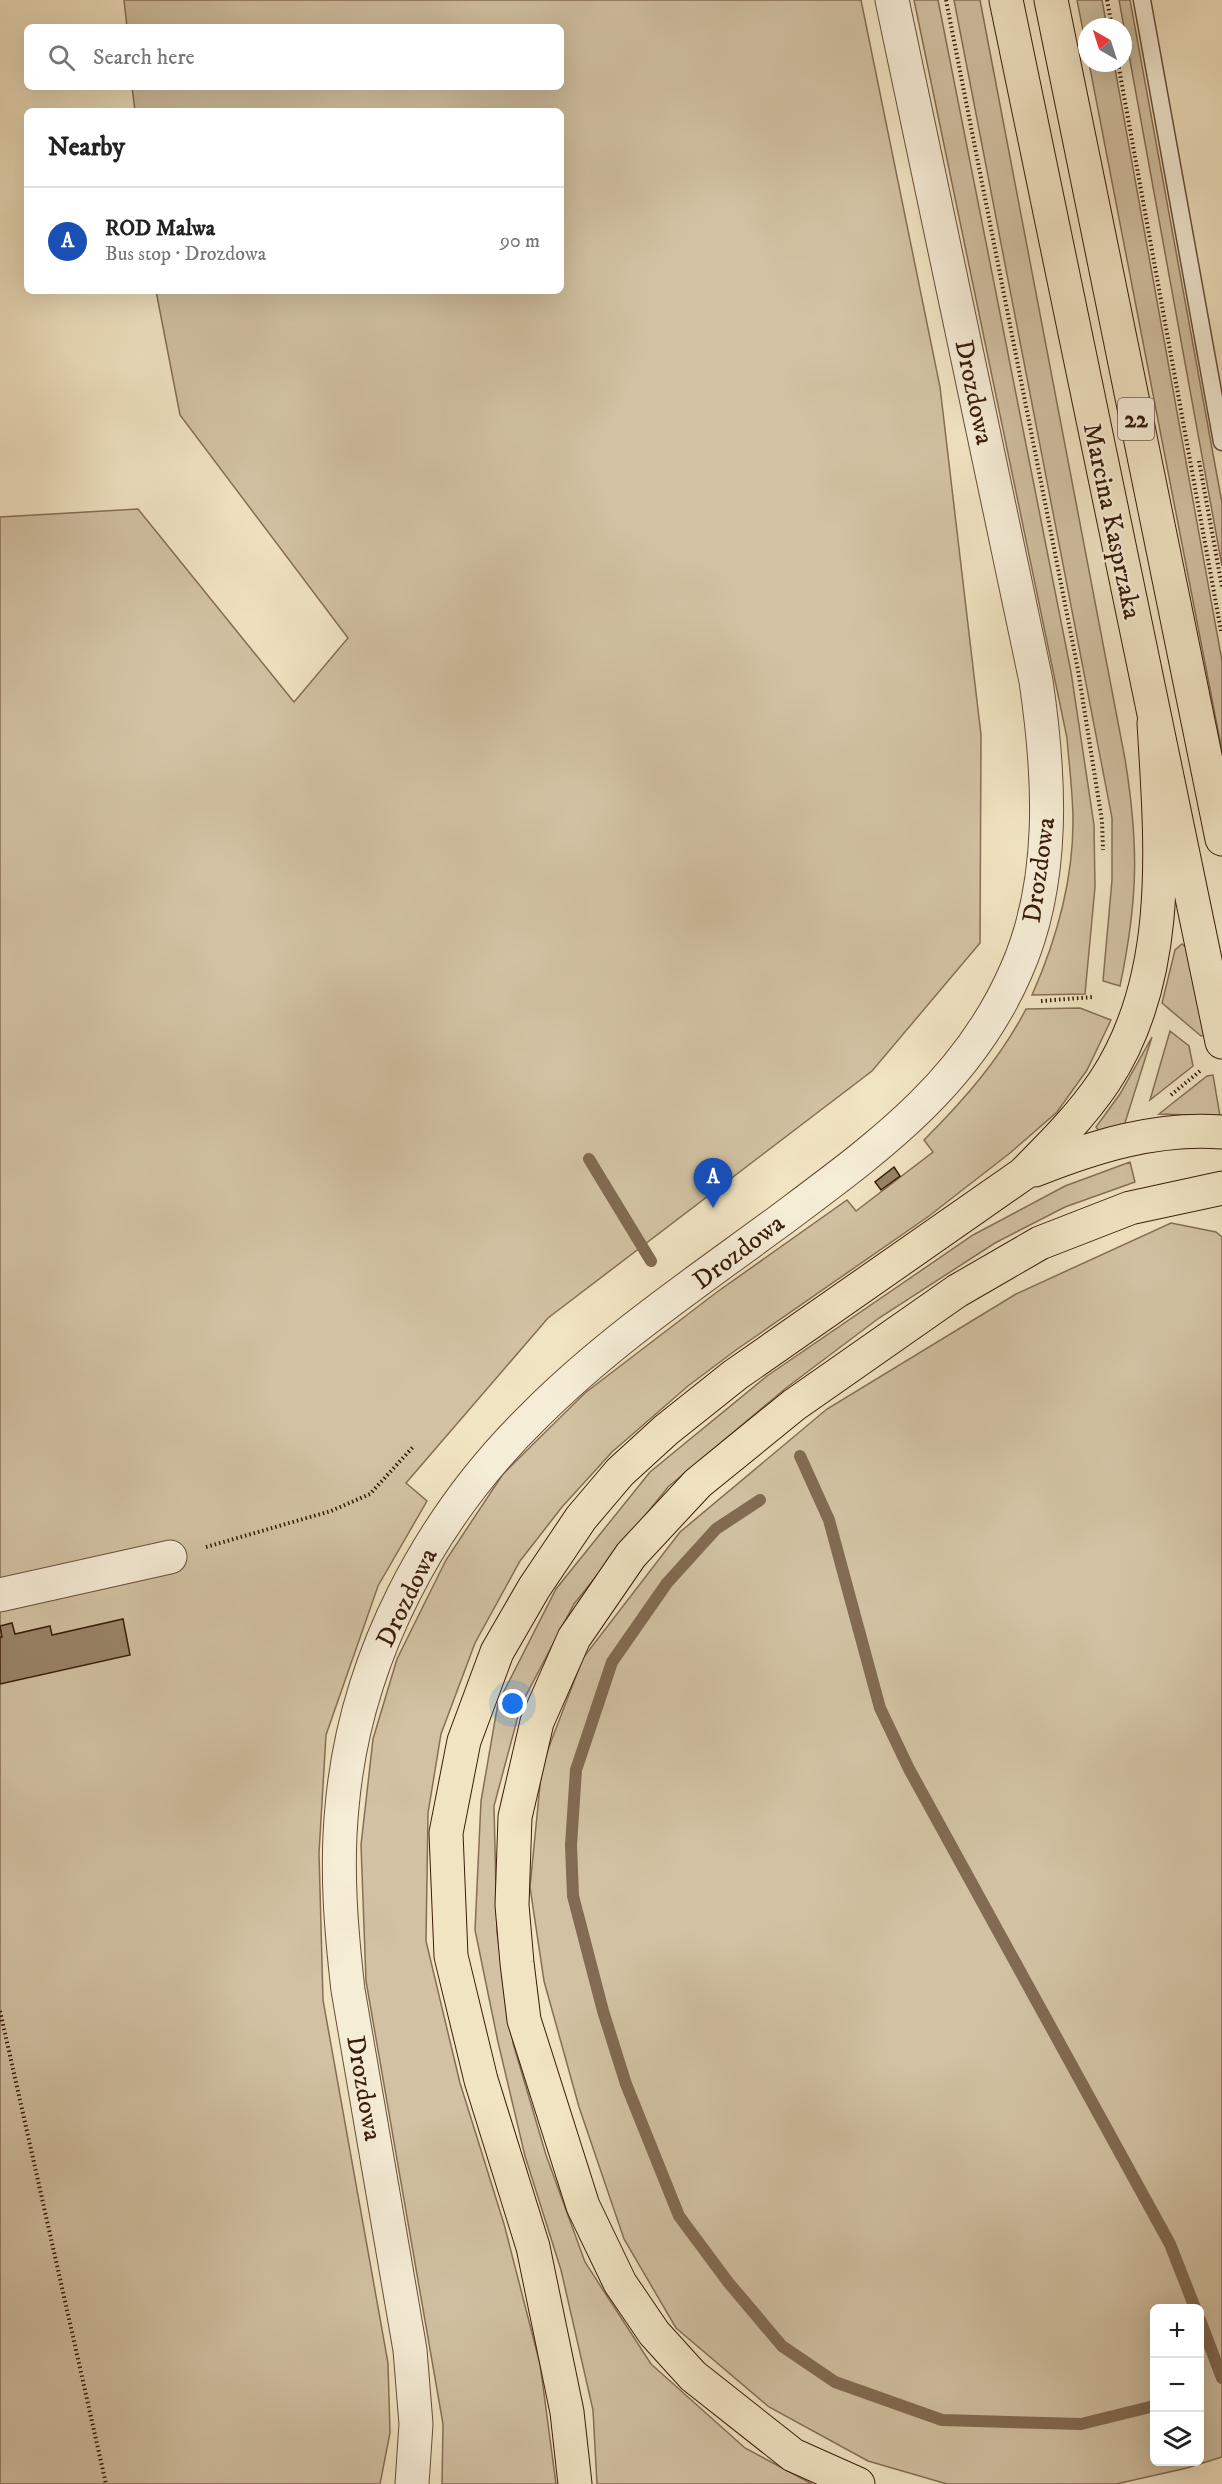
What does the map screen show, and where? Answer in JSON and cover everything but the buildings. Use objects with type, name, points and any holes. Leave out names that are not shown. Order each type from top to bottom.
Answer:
[{"type":"main road","name":"Marcina Kasprzaka","points":[[1006,0],[1154,723],[1211,1054]]},
{"type":"main road","name":"Marcina Kasprzaka","points":[[1051,0],[1222,839]]},
{"type":"main road","points":[[574,2484],[567,2412],[533,2247],[482,2080],[451,1956],[446,1833],[464,1741],[497,1652],[534,1588],[581,1518],[620,1472],[666,1430],[735,1376],[1023,1174],[1088,1106],[1106,1080],[1131,1030],[1145,990],[1153,943],[1161,847],[1154,723]]},
{"type":"main road","points":[[1023,1174],[1079,1152],[1141,1136],[1190,1130],[1222,1132]]},
{"type":"main road","points":[[858,2484],[793,2455],[693,2376],[654,2333],[620,2283],[583,2206],[524,2020],[517,1963],[512,1905],[515,1817],[537,1722],[574,1638],[631,1555],[698,1483],[794,1405],[957,1291],[1040,1243],[1130,1208],[1222,1188]]},
{"type":"street","name":"Drozdowa","points":[[412,2484],[416,2424],[410,2350],[348,1990],[341,1930],[339,1868],[342,1806],[353,1736],[378,1655],[402,1596],[435,1535],[481,1473],[535,1414],[606,1352],[873,1151],[917,1113],[948,1080],[977,1042],[1001,1002],[1017,969],[1029,933],[1044,853],[1047,814],[1043,727],[1036,681],[892,0]]},
{"type":"street","points":[[0,1595],[170,1557]]},
{"type":"lane","points":[[1142,0],[1222,442]]},
{"type":"path","points":[[946,0],[1078,670],[1101,821],[1103,850]]},
{"type":"path","points":[[1107,0],[1110,18]]},
{"type":"path","points":[[1120,72],[1222,638]]},
{"type":"path","points":[[1001,1002],[1093,998]]},
{"type":"path","points":[[1165,1099],[1199,1074],[1211,1054]]},
{"type":"path","points":[[170,1557],[331,1511],[370,1494],[413,1447]]},
{"type":"path","points":[[0,2012],[106,2484]]},
{"type":"shaded area","points":[[124,0],[861,0],[940,387],[981,735],[980,943],[872,1071],[548,1318],[406,1483],[427,1501],[378,1586],[326,1735],[319,1853],[323,2000],[388,2363],[390,2433],[380,2484],[0,2484],[0,517],[138,509],[294,702],[348,638],[180,415],[157,294],[564,294],[564,108],[135,108],[132,90],[564,90],[564,24],[127,24]]},
{"type":"shaded area","points":[[914,0],[938,0],[1071,672],[1094,825],[1095,887],[1085,994],[1032,995],[1056,932],[1070,865],[1073,811],[1067,738]]},
{"type":"shaded area","points":[[954,0],[980,0],[1125,759],[1133,819],[1134,872],[1130,926],[1120,986],[1103,981],[1112,880],[1112,818]]},
{"type":"shaded area","points":[[1077,0],[1102,0],[1105,18],[1081,18]]},
{"type":"shaded area","points":[[1119,0],[1130,0],[1222,503],[1222,566],[1132,71],[1132,18],[1122,18]]},
{"type":"shaded area","points":[[1091,72],[1116,72],[1222,661],[1222,751]]},
{"type":"shaded area","points":[[1182,944],[1186,947],[1205,1035],[1201,1036],[1162,1003],[1175,950]]},
{"type":"shaded area","points":[[1080,1008],[1111,1020],[1087,1070],[1057,1112],[1010,1153],[929,1216],[688,1386],[612,1452],[562,1507],[520,1561],[475,1643],[441,1734],[428,1813],[426,1941],[460,2083],[504,2224],[540,2364],[556,2484],[442,2484],[443,2424],[366,1981],[361,1845],[373,1739],[397,1659],[446,1560],[503,1474],[585,1393],[717,1292],[847,1200],[856,1211],[933,1152],[924,1140],[953,1110],[993,1062],[1026,1009]]},
{"type":"shaded area","points":[[1170,1031],[1189,1046],[1193,1066],[1150,1100]]},
{"type":"shaded area","points":[[1152,1037],[1124,1126],[1100,1133],[1096,1127],[1120,1094]]},
{"type":"shaded area","points":[[1213,1075],[1220,1116],[1159,1114],[1207,1076]]},
{"type":"shaded area","points":[[1130,1162],[1135,1182],[1065,1207],[995,1243],[879,1318],[786,1388],[668,1487],[574,1604],[521,1705],[494,1806],[497,1932],[513,2043],[546,2155],[585,2262],[651,2364],[745,2448],[812,2484],[597,2484],[593,2410],[561,2270],[525,2156],[475,1930],[481,1801],[498,1703],[556,1589],[650,1472],[767,1376],[973,1235],[1065,1186]]},
{"type":"shaded area","points":[[1171,1223],[1216,1232],[1222,1237],[1222,2457],[1204,2463],[1204,2304],[1150,2304],[1150,2466],[1193,2466],[1116,2484],[947,2484],[868,2461],[769,2407],[676,2328],[624,2239],[579,2107],[544,1981],[530,1887],[542,1765],[583,1658],[680,1532],[827,1409],[1016,1294]]},
{"type":"waterway","points":[[589,1159],[651,1261]]},
{"type":"waterway","points":[[800,1456],[829,1520],[880,1708],[909,1769],[1170,2244],[1193,2304]]},
{"type":"waterway","points":[[760,1500],[716,1529],[667,1583],[612,1662],[576,1770],[571,1845],[573,1896],[603,2011],[626,2084],[679,2216],[728,2282],[782,2346],[835,2382],[942,2420],[1081,2424],[1150,2407]]},
{"type":"waterway","points":[[1204,2331],[1222,2378]]},
{"type":"place","name":"ROD Malwa","points":[[713,1208]]}]
